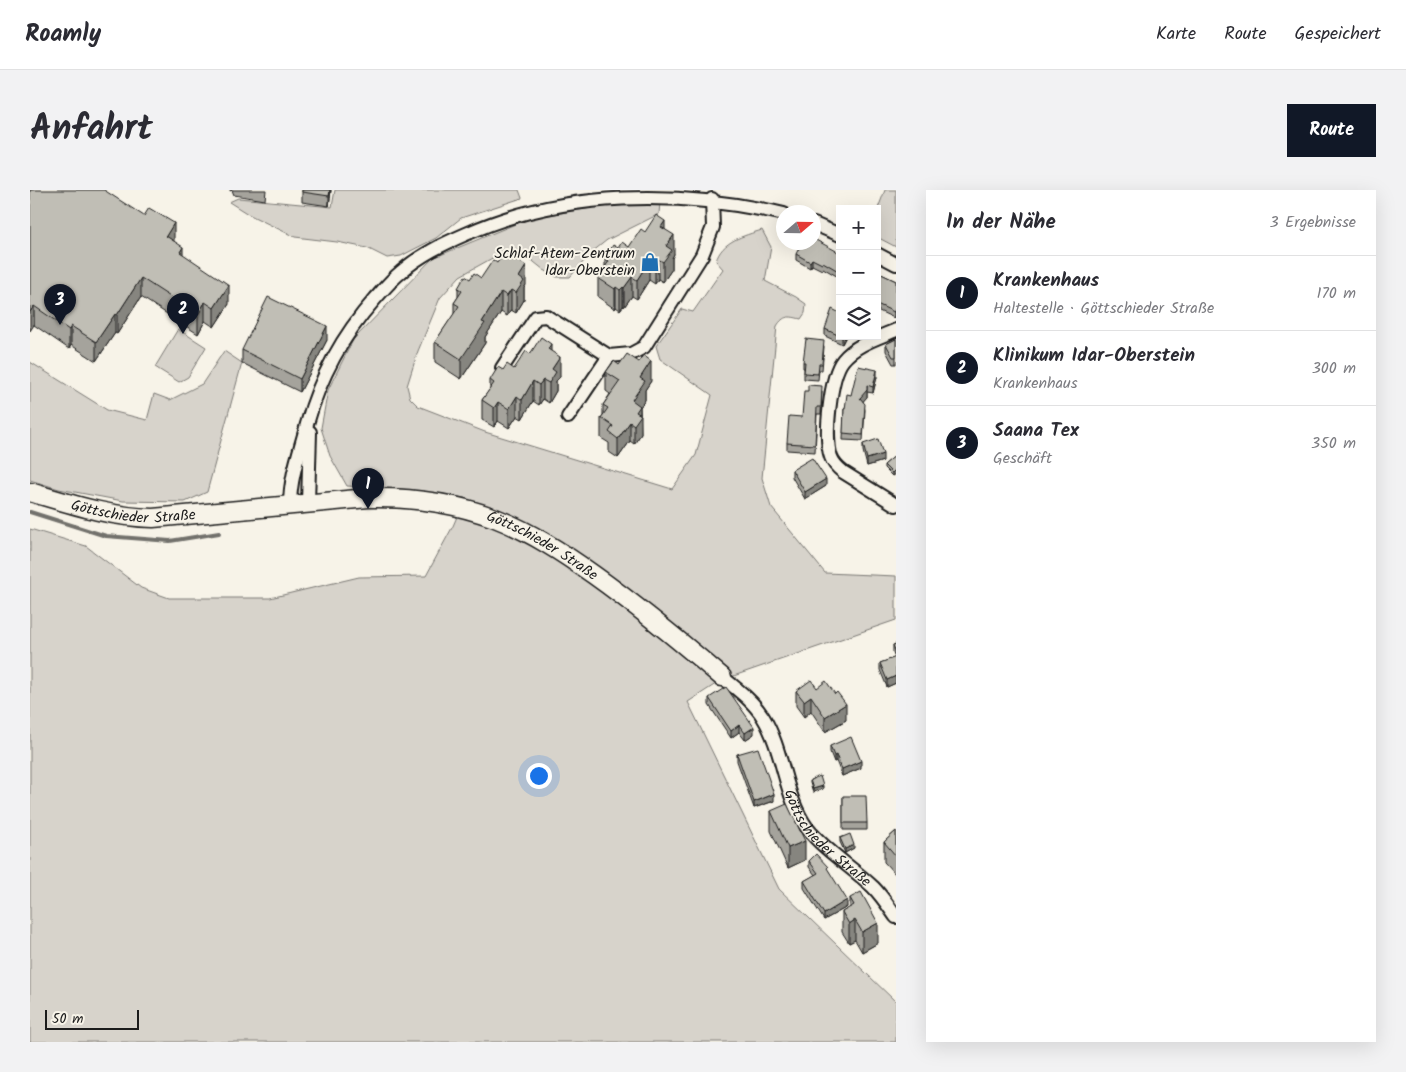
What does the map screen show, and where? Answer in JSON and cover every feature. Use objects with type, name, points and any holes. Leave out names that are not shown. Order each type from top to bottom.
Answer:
[{"type":"street","points":[[290,505],[292,483],[310,414],[331,362],[354,324],[388,284],[401,272],[438,247],[496,221],[535,209],[626,195],[677,195],[712,199],[776,212]]},
{"type":"street","points":[[502,368],[536,318],[546,316],[608,356],[630,354],[644,347],[702,256],[712,227],[712,199]]},
{"type":"street","points":[[821,227],[836,233]]},
{"type":"street","points":[[881,256],[896,264]]},
{"type":"street","points":[[896,330],[861,345],[842,361],[834,379],[828,436],[831,459],[836,466],[896,505]]},
{"type":"street","points":[[568,417],[608,356]]},
{"type":"street","points":[[308,504],[310,414]]},
{"type":"street","name":"Göttschieder Straße","points":[[30,492],[101,512],[132,518],[153,518],[393,497],[444,504],[474,511],[496,519],[546,543],[643,611],[742,693],[763,717],[797,808],[808,828],[823,845],[874,889],[896,917]]},
{"type":"shaded area","points":[[335,190],[519,190],[522,198],[461,218],[436,238],[401,256],[387,258],[367,248],[295,237],[248,214],[229,202],[238,198],[332,207]]},
{"type":"shaded area","points":[[885,190],[896,190],[896,247],[881,239],[881,205],[879,205]]},
{"type":"shaded area","points":[[660,203],[659,214],[607,240],[592,252],[570,277],[557,277],[544,270],[519,250],[505,251],[460,276],[440,298],[418,351],[407,386],[410,398],[418,406],[485,432],[672,489],[696,455],[712,395],[660,359],[656,346],[682,309],[693,312],[723,269],[716,261],[723,249],[734,240],[762,230],[771,247],[765,281],[806,304],[805,313],[801,319],[787,317],[777,326],[762,478],[771,507],[825,573],[896,576],[896,620],[722,680],[688,702],[779,889],[896,1002],[896,1042],[30,1042],[30,529],[86,546],[141,588],[169,598],[270,598],[359,577],[426,576],[453,526],[465,498],[402,489],[347,486],[330,456],[321,428],[328,390],[353,340],[433,258],[530,218],[610,205]]},
{"type":"shaded area","points":[[178,329],[206,347],[188,377],[179,382],[155,367]]},
{"type":"shaded area","points":[[224,351],[242,363],[207,492],[185,502],[123,501],[59,489],[30,480],[30,362],[107,410],[147,420],[154,394],[170,400],[202,384]]},
{"type":"building","points":[[30,190],[104,190],[144,216],[149,208],[174,223],[166,236],[183,247],[180,252],[229,285],[214,308],[205,302],[198,315],[141,278],[117,315],[115,314],[96,342],[71,326],[69,330],[34,306],[30,312]]},
{"type":"building","points":[[302,190],[330,190],[329,196],[302,192]]},
{"type":"building","points":[[656,215],[665,221],[661,227],[674,235],[666,246],[672,250],[663,262],[658,259],[655,265],[649,261],[637,280],[632,277],[624,288],[620,290],[616,287],[615,289],[598,278],[609,261],[605,258],[613,245],[618,248],[622,242],[629,247],[641,229],[645,232]]},
{"type":"building","points":[[821,243],[836,251],[836,270],[823,262],[822,264],[812,259],[810,262],[796,254],[798,250],[821,250]]},
{"type":"building","points":[[505,252],[526,266],[519,277],[524,281],[516,293],[511,290],[507,296],[501,292],[482,322],[485,323],[461,359],[435,342],[459,306],[454,303],[462,291],[458,288],[465,276],[470,279],[474,273],[481,278],[493,260],[497,263]]},
{"type":"building","points":[[881,274],[896,281],[896,308],[894,312],[881,306]]},
{"type":"building","points":[[268,297],[327,326],[300,379],[242,350]]},
{"type":"building","points":[[832,309],[836,311],[836,334],[825,329]]},
{"type":"building","points":[[541,337],[551,344],[548,349],[560,357],[552,369],[556,372],[549,383],[543,380],[539,385],[533,381],[522,400],[517,396],[509,409],[498,402],[494,408],[482,400],[494,383],[490,380],[498,367],[503,370],[507,364],[514,369],[526,351],[530,354]]},
{"type":"building","points":[[806,339],[824,341],[822,364],[819,364],[818,374],[804,373],[805,362],[803,362]]},
{"type":"building","points":[[896,339],[896,357],[893,357],[886,344]]},
{"type":"building","points":[[627,354],[639,362],[643,355],[651,361],[640,378],[645,381],[632,400],[640,406],[636,412],[641,415],[634,425],[630,422],[618,439],[609,432],[613,426],[601,418],[608,408],[603,405],[620,381],[606,372],[614,361],[619,365]]},
{"type":"building","points":[[858,366],[877,370],[873,387],[867,385],[867,390],[860,398],[865,404],[863,435],[843,433],[847,394],[851,395]]},
{"type":"building","points":[[808,385],[822,386],[821,407],[817,407],[815,445],[787,443],[789,416],[802,417],[804,391],[808,391]]},
{"type":"building","points":[[878,439],[883,454],[867,459],[863,444]]},
{"type":"building","points":[[896,455],[896,469],[892,473],[884,465]]},
{"type":"building","points":[[812,458],[826,479],[805,492],[792,470]]},
{"type":"building","points":[[896,657],[896,676],[887,680],[880,663]]},
{"type":"building","points":[[811,680],[817,688],[826,681],[835,694],[837,692],[846,704],[825,717],[811,696],[804,701],[796,691]]},
{"type":"building","points":[[726,687],[754,727],[745,733],[739,725],[731,731],[709,698]]},
{"type":"building","points":[[851,737],[861,761],[842,769],[830,746]]},
{"type":"building","points":[[758,748],[774,794],[754,802],[737,754]]},
{"type":"building","points":[[820,776],[823,786],[813,789],[810,780]]},
{"type":"building","points":[[843,796],[866,796],[867,823],[843,823]]},
{"type":"building","points":[[787,804],[805,841],[788,848],[771,811]]},
{"type":"building","points":[[896,831],[896,856],[884,842]]},
{"type":"building","points":[[850,834],[854,845],[845,849],[840,838]]},
{"type":"building","points":[[816,854],[828,867],[847,900],[824,914],[804,881],[818,873],[809,861]]},
{"type":"building","points":[[861,892],[878,923],[862,932],[855,920],[849,924],[842,912],[854,905],[850,898]]},
{"type":"waterway","points":[[30,512],[106,536],[170,541],[219,533]]},
{"type":"place","name":"Schlaf-Atem-Zentrum Idar-Oberstein","points":[[650,262]]},
{"type":"place","name":"Saana Tex","points":[[60,325]]},
{"type":"place","name":"Klinikum Idar-Oberstein","points":[[183,334]]},
{"type":"place","name":"Krankenhaus","points":[[368,509]]}]
